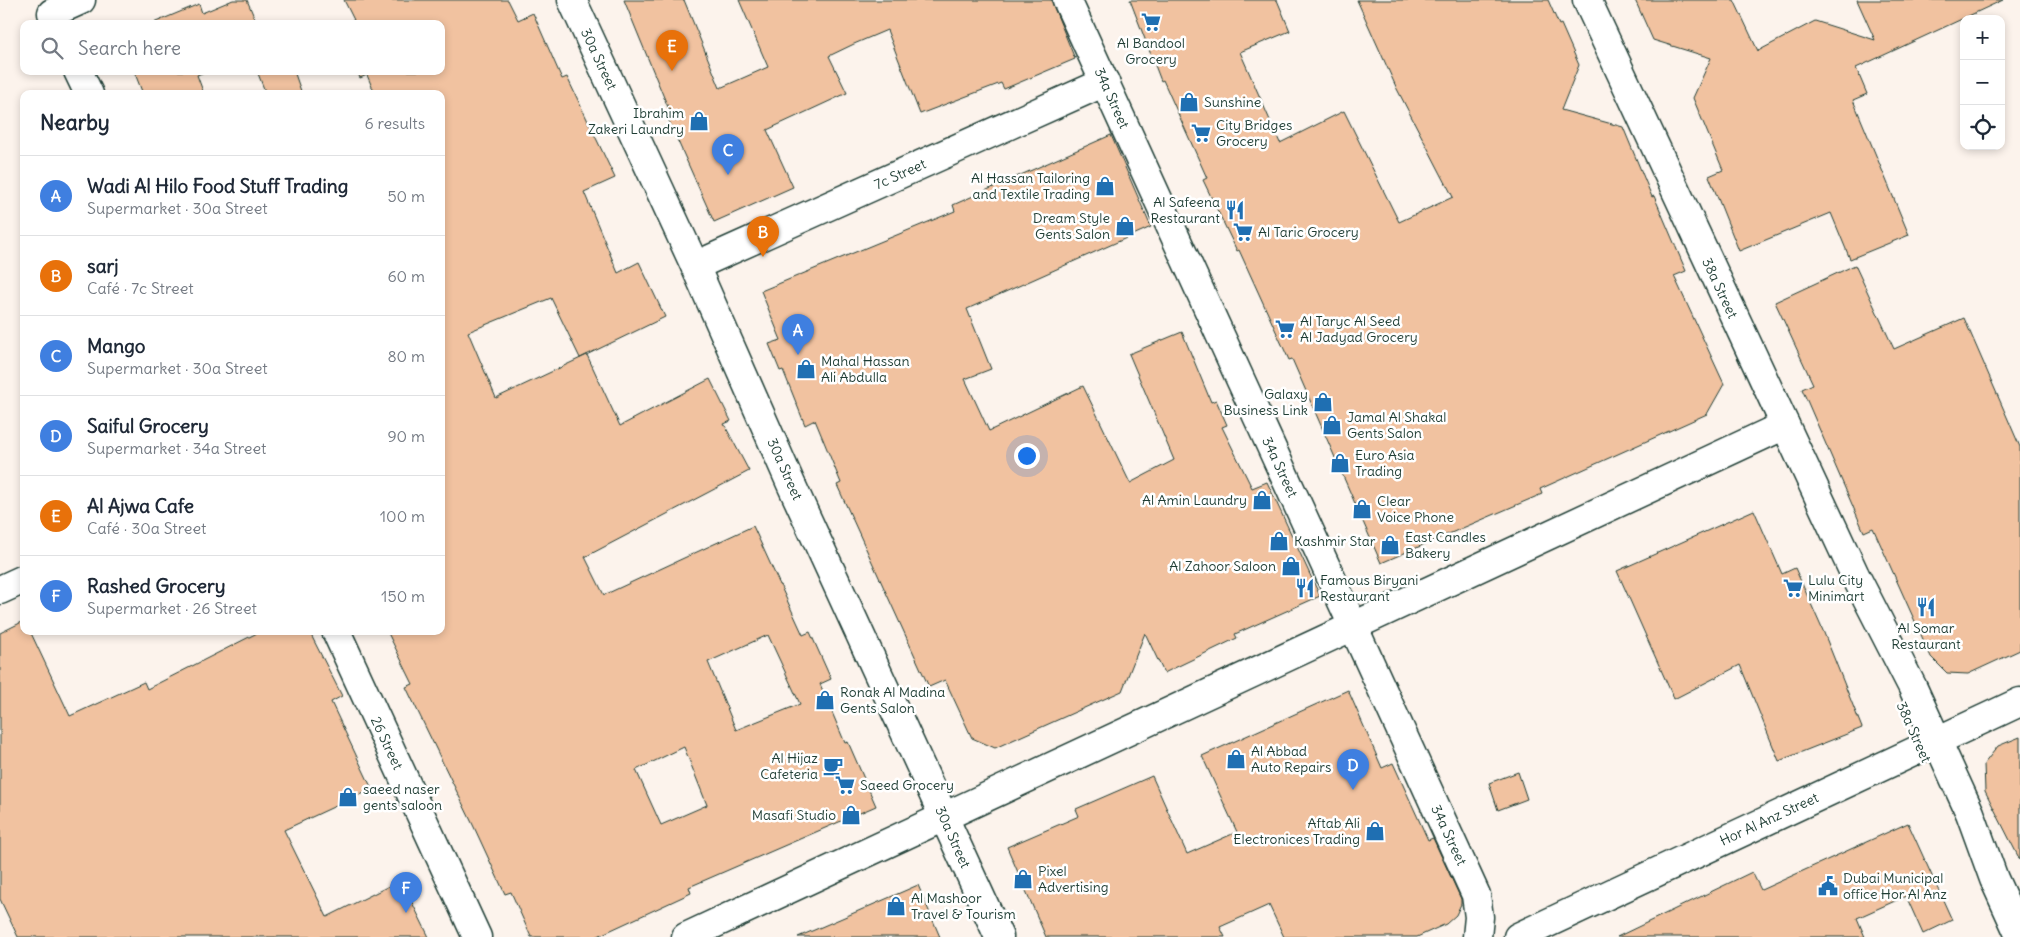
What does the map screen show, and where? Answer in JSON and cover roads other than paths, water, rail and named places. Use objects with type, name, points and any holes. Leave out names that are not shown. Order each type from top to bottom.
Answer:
[{"type":"street","points":[[51,12],[81,0]]},
{"type":"street","name":"30a Street","points":[[572,0],[695,266],[791,484],[999,937]]},
{"type":"street","name":"34a Street","points":[[1067,0],[1476,895],[1479,917],[1477,937]]},
{"type":"street","name":"38a Street","points":[[1587,0],[1855,575],[1866,614],[1882,658],[1929,744],[1967,841],[1994,880],[2020,936]]},
{"type":"street","points":[[80,75],[87,90]]},
{"type":"street","name":"7c Street","points":[[695,266],[1105,82]]},
{"type":"street","points":[[686,937],[945,818],[1785,425]]},
{"type":"street","points":[[0,590],[20,581]]},
{"type":"street","name":"26 Street","points":[[338,635],[477,937]]},
{"type":"street","name":"Hor Al Anz Street","points":[[1530,934],[2020,702]]},
{"type":"place","name":"Al Bandool Grocery","points":[[1151,22]]},
{"type":"place","name":"Al Ajwa Cafe","points":[[672,71]]},
{"type":"place","name":"Sunshine","points":[[1189,102]]},
{"type":"place","name":"Ibrahim Zakeri Laundry","points":[[699,121]]},
{"type":"place","name":"City Bridges Grocery","points":[[1201,133]]},
{"type":"place","name":"Mango","points":[[728,175]]},
{"type":"place","name":"Al Hassan Tailoring and Textile Trading","points":[[1105,186]]},
{"type":"place","name":"Al Safeena Restaurant","points":[[1235,210]]},
{"type":"place","name":"Dream Style Gents Salon","points":[[1125,226]]},
{"type":"place","name":"Al Taric Grocery","points":[[1243,232]]},
{"type":"place","name":"sarj","points":[[763,257]]},
{"type":"place","name":"Al Taryc Al Seed Al Jadyad Grocery","points":[[1285,329]]},
{"type":"place","name":"Wadi Al Hilo Food Stuff Trading","points":[[798,355]]},
{"type":"place","name":"Mahal Hassan Ali Abdulla","points":[[806,369]]},
{"type":"place","name":"Galaxy Business Link","points":[[1323,402]]},
{"type":"place","name":"Jamal Al Shakal Gents Salon","points":[[1332,425]]},
{"type":"place","name":"Euro Asia Trading","points":[[1340,463]]},
{"type":"place","name":"Al Amin Laundry","points":[[1262,500]]},
{"type":"place","name":"Clear Voice Phone","points":[[1362,509]]},
{"type":"place","name":"Kashmir Star","points":[[1279,541]]},
{"type":"place","name":"East Candles Bakery","points":[[1390,545]]},
{"type":"place","name":"Al Zahoor Saloon","points":[[1291,566]]},
{"type":"place","name":"Famous Biryani Restaurant","points":[[1305,588]]},
{"type":"place","name":"Lulu City Minimart","points":[[1793,588]]},
{"type":"place","name":"Al Somar Restaurant","points":[[1926,607]]},
{"type":"place","name":"Ronak Al Madina Gents Salon","points":[[825,700]]},
{"type":"place","name":"Al Abbad Auto Repairs","points":[[1236,759]]},
{"type":"place","name":"Al Hijaz Cafeteria","points":[[833,766]]},
{"type":"place","name":"Saeed Grocery","points":[[845,785]]},
{"type":"place","name":"Saiful Grocery","points":[[1353,790]]},
{"type":"place","name":"saeed naser gents saloon","points":[[348,797]]},
{"type":"place","name":"Masafi Studio","points":[[851,815]]},
{"type":"place","name":"Aftab Ali Electronices Trading","points":[[1375,831]]},
{"type":"place","name":"Pixel Advertising","points":[[1023,879]]},
{"type":"place","name":"Dubai Municipal office Hor Al Anz","points":[[1828,886]]},
{"type":"place","name":"Al Mashoor Travel & Tourism","points":[[896,906]]},
{"type":"place","name":"Rashed Grocery","points":[[406,913]]}]
